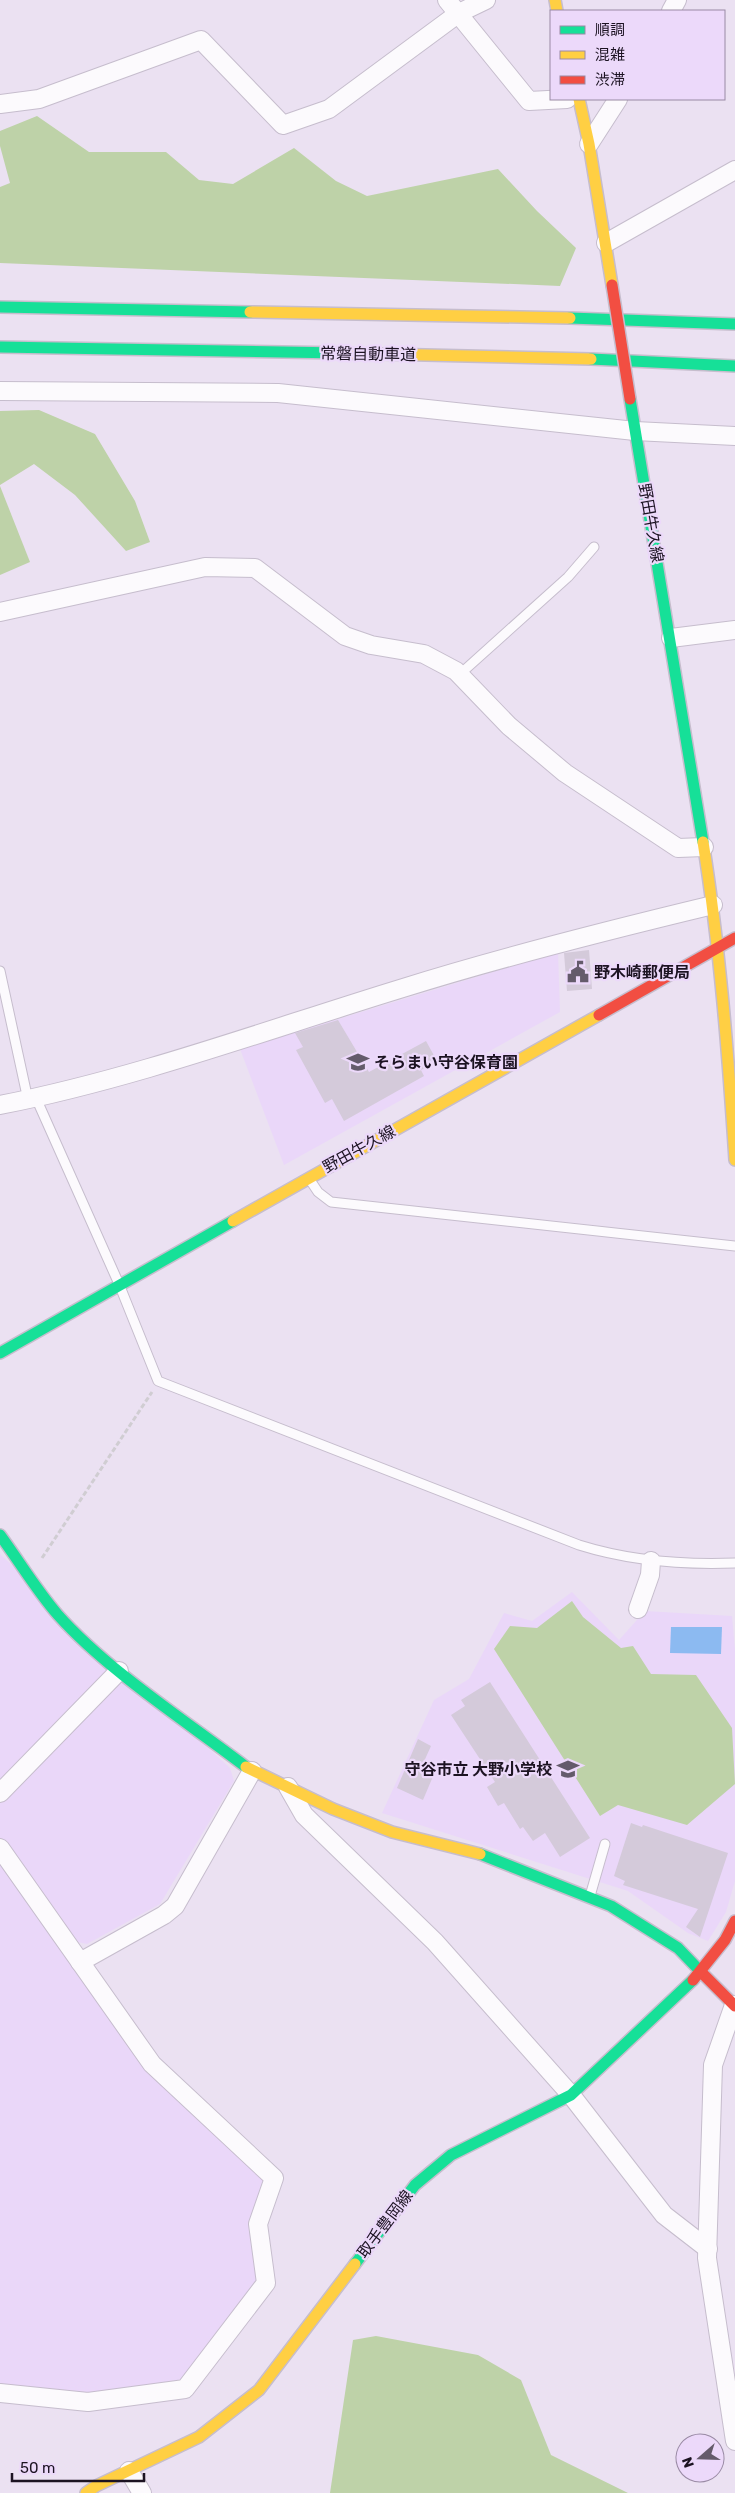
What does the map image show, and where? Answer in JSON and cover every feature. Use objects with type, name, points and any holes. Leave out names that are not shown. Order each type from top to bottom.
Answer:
[{"type":"main road","name":"野田牛久線","points":[[579,100],[606,243],[634,431],[671,638],[713,905],[726,1017],[735,1160]]},
{"type":"main road","points":[[0,307],[534,317],[735,324]]},
{"type":"main road","name":"常磐自動車道","points":[[0,348],[542,357],[735,366]]},
{"type":"main road","points":[[718,947],[735,938]]},
{"type":"main road","name":"野田牛久線","points":[[0,1353],[718,947]]},
{"type":"main road","points":[[0,1535],[58,1615],[84,1641],[119,1671],[252,1770],[333,1809],[392,1832],[478,1853],[590,1896],[630,1915],[678,1948],[735,2006]]},
{"type":"main road","points":[[702,1972],[725,1940],[735,1922]]},
{"type":"main road","name":"取手豊岡線","points":[[86,2493],[96,2486],[200,2437],[259,2390],[415,2184],[451,2155],[571,2095],[702,1972]]},
{"type":"street","points":[[0,104],[39,98],[201,40],[283,125],[329,109],[453,7],[486,0]]},
{"type":"street","points":[[453,7],[529,101],[550,100]]},
{"type":"street","points":[[588,144],[617,100]]},
{"type":"street","points":[[606,243],[735,170]]},
{"type":"street","points":[[0,391],[278,393],[634,431],[735,436]]},
{"type":"street","points":[[0,612],[205,567],[255,568],[345,636],[371,645],[424,654],[459,675],[509,726],[565,773],[678,848],[704,847]]},
{"type":"street","points":[[671,638],[735,630]]},
{"type":"street","points":[[0,1106],[124,1076],[404,987],[541,948],[713,905]]},
{"type":"street","points":[[638,1609],[650,1575],[651,1561]]},
{"type":"street","points":[[0,1793],[119,1671]]},
{"type":"street","points":[[80,1962],[164,1915],[175,1906],[252,1770]]},
{"type":"street","points":[[288,1787],[304,1815],[435,1942],[571,2095],[664,2215],[708,2249]]},
{"type":"street","points":[[0,1848],[152,2064],[274,2178],[258,2224],[266,2284],[185,2389],[88,2402],[0,2393]]},
{"type":"street","points":[[735,2006],[713,2065],[707,2258],[735,2441]]},
{"type":"street","points":[[129,2471],[142,2493]]},
{"type":"lane","points":[[459,675],[568,577],[594,547]]},
{"type":"lane","points":[[0,971],[32,1099],[119,1284],[158,1381],[579,1545],[614,1556],[651,1561],[735,1563]]},
{"type":"lane","points":[[308,1178],[318,1192],[331,1202],[735,1246]]},
{"type":"lane","points":[[590,1896],[604,1844]]},
{"type":"path","points":[[30,1577],[158,1381]]},
{"type":"shaded area","name":"そらまい守谷保育園","points":[[558,952],[560,1012],[284,1165],[240,1049]]},
{"type":"shaded area","points":[[0,1554],[230,1768],[234,1781],[160,1904],[87,1944],[77,1942],[152,2065],[274,2178],[258,2224],[266,2283],[185,2389],[88,2402],[0,2393]]},
{"type":"shaded area","name":"守谷市立 大野小学校","points":[[572,1592],[619,1640],[645,1611],[732,1616],[735,1650],[735,1881],[726,1912],[708,1941],[688,1933],[628,1891],[382,1813],[434,1700],[469,1679],[504,1613],[532,1621]]},
{"type":"green space","points":[[37,116],[89,152],[166,152],[199,180],[233,184],[294,148],[336,181],[367,196],[498,169],[537,211],[576,248],[560,286],[0,263],[0,187],[10,183],[0,146],[0,131]]},
{"type":"green space","points":[[39,410],[95,434],[135,501],[150,542],[126,551],[75,495],[34,464],[0,485],[0,411]]},
{"type":"green space","points":[[0,486],[30,562],[0,575]]},
{"type":"green space","points":[[572,1601],[583,1617],[621,1648],[633,1646],[651,1674],[696,1675],[732,1728],[735,1784],[687,1825],[618,1805],[600,1816],[494,1649],[510,1626],[537,1628]]},
{"type":"green space","points":[[376,2336],[478,2355],[521,2380],[551,2455],[628,2493],[330,2493],[353,2340]]},
{"type":"water","points":[[671,1627],[722,1627],[721,1654],[670,1653]]},
{"type":"building","points":[[589,950],[592,989],[567,991],[564,953]]},
{"type":"building","points":[[338,1020],[369,1072],[426,1041],[437,1061],[421,1070],[424,1076],[344,1121],[332,1099],[325,1103],[296,1050],[303,1047],[295,1033]]},
{"type":"building","points":[[490,1682],[590,1838],[560,1857],[545,1833],[533,1841],[523,1827],[520,1829],[504,1803],[498,1806],[487,1787],[495,1782],[451,1715],[465,1706],[461,1700]]},
{"type":"building","points":[[418,1739],[431,1746],[421,1768],[434,1774],[423,1800],[397,1788]]},
{"type":"building","points":[[631,1823],[642,1827],[643,1825],[728,1853],[700,1937],[686,1927],[698,1909],[623,1885],[625,1881],[614,1876]]},
{"type":"traffic: fast","points":[[0,307],[250,312]]},
{"type":"traffic: fast","points":[[570,318],[735,324]]},
{"type":"traffic: fast","points":[[0,347],[341,353]]},
{"type":"traffic: fast","points":[[591,359],[735,366]]},
{"type":"traffic: fast","points":[[630,399],[703,842]]},
{"type":"traffic: fast","points":[[0,1353],[233,1221]]},
{"type":"traffic: fast","points":[[0,1535],[50,1606],[78,1636],[148,1695],[246,1767]]},
{"type":"traffic: fast","points":[[480,1854],[611,1906],[678,1948],[701,1972]]},
{"type":"traffic: fast","points":[[355,2264],[415,2185],[451,2155],[571,2095],[693,1980]]},
{"type":"traffic: slow","points":[[555,0],[557,10]]},
{"type":"traffic: slow","points":[[579,100],[589,144],[612,285]]},
{"type":"traffic: slow","points":[[250,312],[570,318]]},
{"type":"traffic: slow","points":[[341,353],[591,359]]},
{"type":"traffic: slow","points":[[703,842],[723,1001],[735,1160]]},
{"type":"traffic: slow","points":[[233,1221],[599,1015]]},
{"type":"traffic: slow","points":[[246,1767],[333,1809],[392,1832],[480,1854]]},
{"type":"traffic: slow","points":[[86,2493],[96,2486],[199,2437],[259,2390],[355,2264]]},
{"type":"traffic: jam","points":[[612,285],[630,399]]},
{"type":"traffic: jam","points":[[599,1015],[735,938]]},
{"type":"traffic: jam","points":[[693,1980],[725,1940],[735,1921]]},
{"type":"traffic: jam","points":[[701,1972],[735,2006]]},
{"type":"place","name":"野木崎郵便局","points":[[578,972]]},
{"type":"place","name":"そらまい守谷保育園","points":[[358,1062]]},
{"type":"place","name":"守谷市立 大野小学校","points":[[568,1769]]}]
